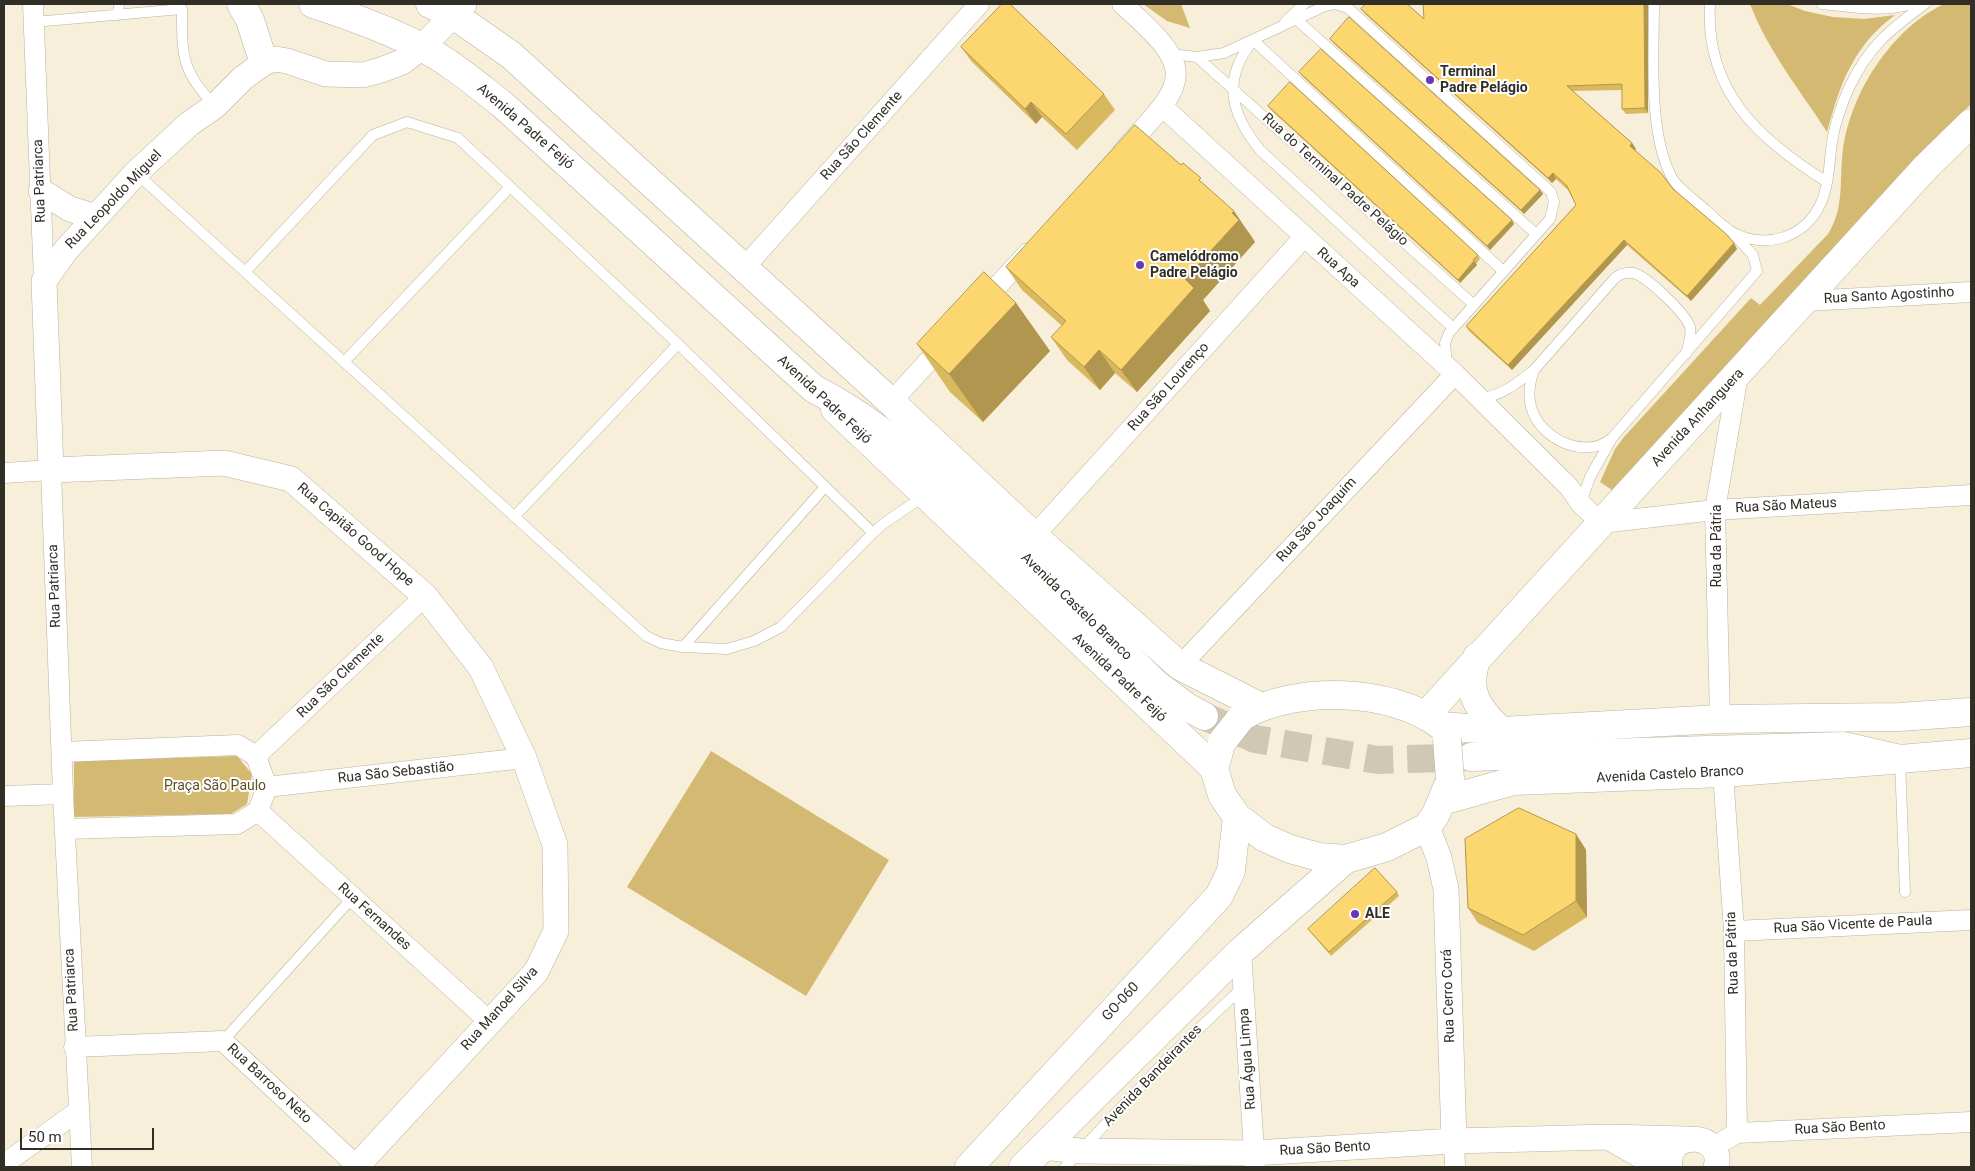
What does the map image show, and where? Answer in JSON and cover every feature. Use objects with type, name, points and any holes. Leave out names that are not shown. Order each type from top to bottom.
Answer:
[{"type":"main road","points":[[242,4],[250,20],[260,51]]},
{"type":"main road","points":[[313,4],[351,16],[422,47]]},
{"type":"main road","points":[[430,4],[459,10],[511,55],[841,356],[1034,536],[1180,666],[1250,713],[1222,742],[1214,768],[1222,795],[1237,817],[1265,838],[1290,850],[1319,857],[1346,859],[1387,847],[1427,827],[1446,790],[1439,727]]},
{"type":"main road","name":"Avenida Padre Feijó","points":[[422,47],[503,105],[814,389],[1214,768]]},
{"type":"main road","name":"Avenida Anhanguera","points":[[1439,727],[1477,657],[1806,301],[1926,167],[1971,123]]},
{"type":"main road","name":"Avenida Castelo Branco","points":[[841,356],[860,384],[954,490],[1156,684],[1187,707],[1204,716]]},
{"type":"main road","name":"Avenida Castelo Branco","points":[[814,389],[844,404],[868,420],[954,490]]},
{"type":"main road","points":[[1477,657],[1472,672],[1472,688],[1484,715],[1501,731]]},
{"type":"main road","name":"Avenida Castelo Branco","points":[[1250,713],[1298,698],[1378,697],[1439,727],[1501,731],[1720,719],[1899,717],[1971,712]]},
{"type":"main road","name":"Avenida Castelo Branco","points":[[1843,746],[1899,717]]},
{"type":"main road","name":"Avenida Castelo Branco","points":[[1471,757],[1843,746],[1900,759]]},
{"type":"main road","name":"Avenida Castelo Branco","points":[[1446,790],[1513,782],[1723,773],[1971,753]]},
{"type":"main road","name":"GO-060","points":[[968,1167],[1218,896],[1231,871],[1237,817]]},
{"type":"main road","points":[[1023,1167],[1043,1157],[1241,951],[1346,859]]},
{"type":"street","name":"Rua São Clemente","points":[[744,268],[979,4]]},
{"type":"street","points":[[1110,165],[1163,107],[1175,84],[1175,64],[1171,54],[1153,31],[1122,4]]},
{"type":"street","points":[[260,51],[280,47],[344,65],[361,64],[397,52],[422,47],[459,10]]},
{"type":"street","name":"Rua Patriarca","points":[[34,13],[63,794],[77,1112],[82,1167]]},
{"type":"street","name":"Rua Leopoldo Miguel","points":[[44,281],[66,250],[136,173],[212,102],[265,62],[276,59],[326,74],[363,75],[402,62],[422,47]]},
{"type":"street","name":"Rua Leopoldo Miguel","points":[[212,102],[236,71],[260,51]]},
{"type":"street","name":"Rua Apa","points":[[1163,107],[1451,371],[1569,487],[1581,504],[1601,523]]},
{"type":"street","points":[[41,191],[70,209],[96,216]]},
{"type":"street","points":[[891,402],[1044,237]]},
{"type":"street","name":"Rua São Lourenço","points":[[1034,536],[1304,237]]},
{"type":"street","name":"Rua Santo Agostinho","points":[[1806,301],[1971,292]]},
{"type":"street","name":"Rua São Joaquim","points":[[1180,666],[1451,371]]},
{"type":"street","name":"Rua da Pátria","points":[[1720,719],[1715,510],[1738,375]]},
{"type":"street","name":"Rua Capitão Good Hope","points":[[4,473],[224,463],[291,479],[425,596],[481,668],[524,758]]},
{"type":"street","name":"Rua São Mateus","points":[[1601,523],[1715,510],[1971,495]]},
{"type":"street","name":"Rua São Clemente","points":[[256,756],[425,596]]},
{"type":"street","points":[[62,752],[238,745],[256,756],[267,787],[258,811],[237,824],[65,829]]},
{"type":"street","name":"Rua São Sebastião","points":[[267,787],[524,758]]},
{"type":"street","name":"Rua Manoel Silva","points":[[357,1167],[536,972],[556,931],[555,845],[524,758]]},
{"type":"street","name":"Rua da Pátria","points":[[1723,773],[1734,931],[1737,1133]]},
{"type":"street","points":[[4,796],[63,794]]},
{"type":"street","name":"Rua Fernandes","points":[[258,811],[490,1022]]},
{"type":"street","name":"Rua Cerro Corá","points":[[1427,827],[1439,858],[1446,889],[1455,1167]]},
{"type":"street","name":"Rua São Vicente de Paula","points":[[1734,931],[1971,920]]},
{"type":"street","name":"Rua Água Limpa","points":[[1241,951],[1255,1160]]},
{"type":"street","name":"Rua Barroso Neto","points":[[74,1047],[223,1040],[357,1167]]},
{"type":"street","points":[[4,1164],[77,1112]]},
{"type":"street","name":"Rua São Bento","points":[[1043,1157],[1073,1159],[1255,1160],[1454,1141],[1608,1137],[1696,1138],[1706,1141],[1716,1161],[1737,1133],[1971,1122]]},
{"type":"street","points":[[1608,1137],[1661,1167]]},
{"type":"street","points":[[1670,1167],[1669,1159],[1674,1147],[1686,1139]]},
{"type":"lane","points":[[118,15],[119,4]]},
{"type":"lane","points":[[1278,28],[1304,4]]},
{"type":"lane","points":[[1171,54],[1197,57],[1224,53],[1325,6],[1335,4],[1356,14],[1551,192],[1554,202],[1550,220],[1473,304],[1453,328],[1445,342],[1451,371]]},
{"type":"lane","points":[[1534,370],[1530,381],[1529,399],[1534,414],[1542,428],[1557,440],[1581,447],[1594,447],[1607,443],[1758,271],[1753,255],[1731,232],[1671,178],[1654,107],[1654,4]]},
{"type":"lane","points":[[1710,4],[1709,20],[1713,55],[1724,85],[1736,105],[1760,133],[1780,150],[1827,182]]},
{"type":"lane","points":[[1822,4],[1876,10],[1894,9],[1912,4]]},
{"type":"lane","points":[[1731,232],[1755,241],[1768,242],[1793,234],[1813,218],[1821,203],[1827,182],[1833,134],[1848,91],[1860,66],[1876,43],[1925,4]]},
{"type":"lane","points":[[34,13],[118,15],[182,6],[182,47],[188,71],[212,102]]},
{"type":"lane","points":[[1296,19],[1536,234]]},
{"type":"lane","points":[[1253,40],[1240,57],[1234,71],[1233,88],[1236,108],[1248,134],[1260,150],[1453,328]]},
{"type":"lane","points":[[1253,40],[1503,272]]},
{"type":"lane","name":"Rua do Terminal Padre Pelágio","points":[[1197,57],[1473,304]]},
{"type":"lane","points":[[245,272],[373,135],[407,122],[458,138],[678,344],[873,534]]},
{"type":"lane","points":[[136,173],[646,636],[660,644],[682,647],[727,648],[754,641],[781,627],[883,524],[925,495]]},
{"type":"lane","points":[[344,362],[510,187]]},
{"type":"lane","points":[[1479,398],[1491,397],[1510,388],[1534,370],[1615,278],[1626,273],[1634,273],[1645,279],[1679,310],[1686,319],[1690,328],[1690,338],[1686,354]]},
{"type":"lane","points":[[514,517],[678,344]]},
{"type":"lane","points":[[1581,504],[1590,476],[1612,438]]},
{"type":"lane","points":[[682,647],[825,487]]},
{"type":"lane","points":[[1900,759],[1905,892]]},
{"type":"lane","points":[[223,1040],[353,897]]},
{"type":"lane","name":"Avenida Bandeirantes","points":[[1073,1159],[1168,1058],[1243,986]]},
{"type":"green space","points":[[1143,4],[1181,4],[1190,28],[1167,21]]},
{"type":"green space","points":[[1750,4],[1787,4],[1805,11],[1833,17],[1864,19],[1895,15],[1868,40],[1858,53],[1843,82],[1827,132],[1775,54]]},
{"type":"green space","points":[[1944,4],[1971,4],[1971,104],[1903,172],[1612,490],[1600,482],[1615,449],[1624,437],[1751,298],[1760,305],[1828,234],[1837,214],[1839,204],[1843,149],[1847,128],[1864,85],[1891,46],[1907,29],[1925,15]]},
{"type":"green space","points":[[711,751],[889,860],[806,996],[627,887]]},
{"type":"green space","name":"Praça São Paulo","points":[[237,756],[252,774],[247,804],[231,814],[74,817],[74,761]]},
{"type":"building","points":[[1002,4],[1010,4],[1104,94],[1066,134],[1031,102],[1025,109],[961,47]]},
{"type":"building","points":[[1366,4],[1407,4],[1424,19],[1423,4],[1644,4],[1645,108],[1622,109],[1622,84],[1567,86],[1632,143],[1630,146],[1661,173],[1673,189],[1724,232],[1734,243],[1687,296],[1624,240],[1508,365],[1466,326],[1576,205],[1567,186],[1553,173],[1548,178],[1361,9]]},
{"type":"building","points":[[1349,17],[1540,190],[1521,210],[1330,39]]},
{"type":"building","points":[[1321,49],[1512,220],[1487,246],[1299,72]]},
{"type":"building","points":[[1290,82],[1478,255],[1458,280],[1268,106]]},
{"type":"building","name":"Camelódromo Padre Pelágio","points":[[1135,125],[1181,165],[1183,163],[1201,178],[1199,180],[1234,211],[1232,213],[1239,220],[1185,279],[1194,288],[1121,370],[1099,350],[1084,367],[1051,337],[1066,321],[1006,267]]},
{"type":"building","points":[[984,272],[1016,303],[949,374],[917,344]]},
{"type":"building","points":[[1519,808],[1576,834],[1576,901],[1523,935],[1468,908],[1465,839]]},
{"type":"building","name":"ALE","points":[[1375,868],[1397,892],[1329,952],[1308,929]]},
{"type":"tunnel","points":[[1204,716],[1255,739],[1378,760],[1471,757]]},
{"type":"place","name":"Terminal Padre Pelágio","points":[[1430,80]]},
{"type":"place","name":"Camelódromo Padre Pelágio","points":[[1140,265]]},
{"type":"place","name":"ALE","points":[[1355,914]]}]
